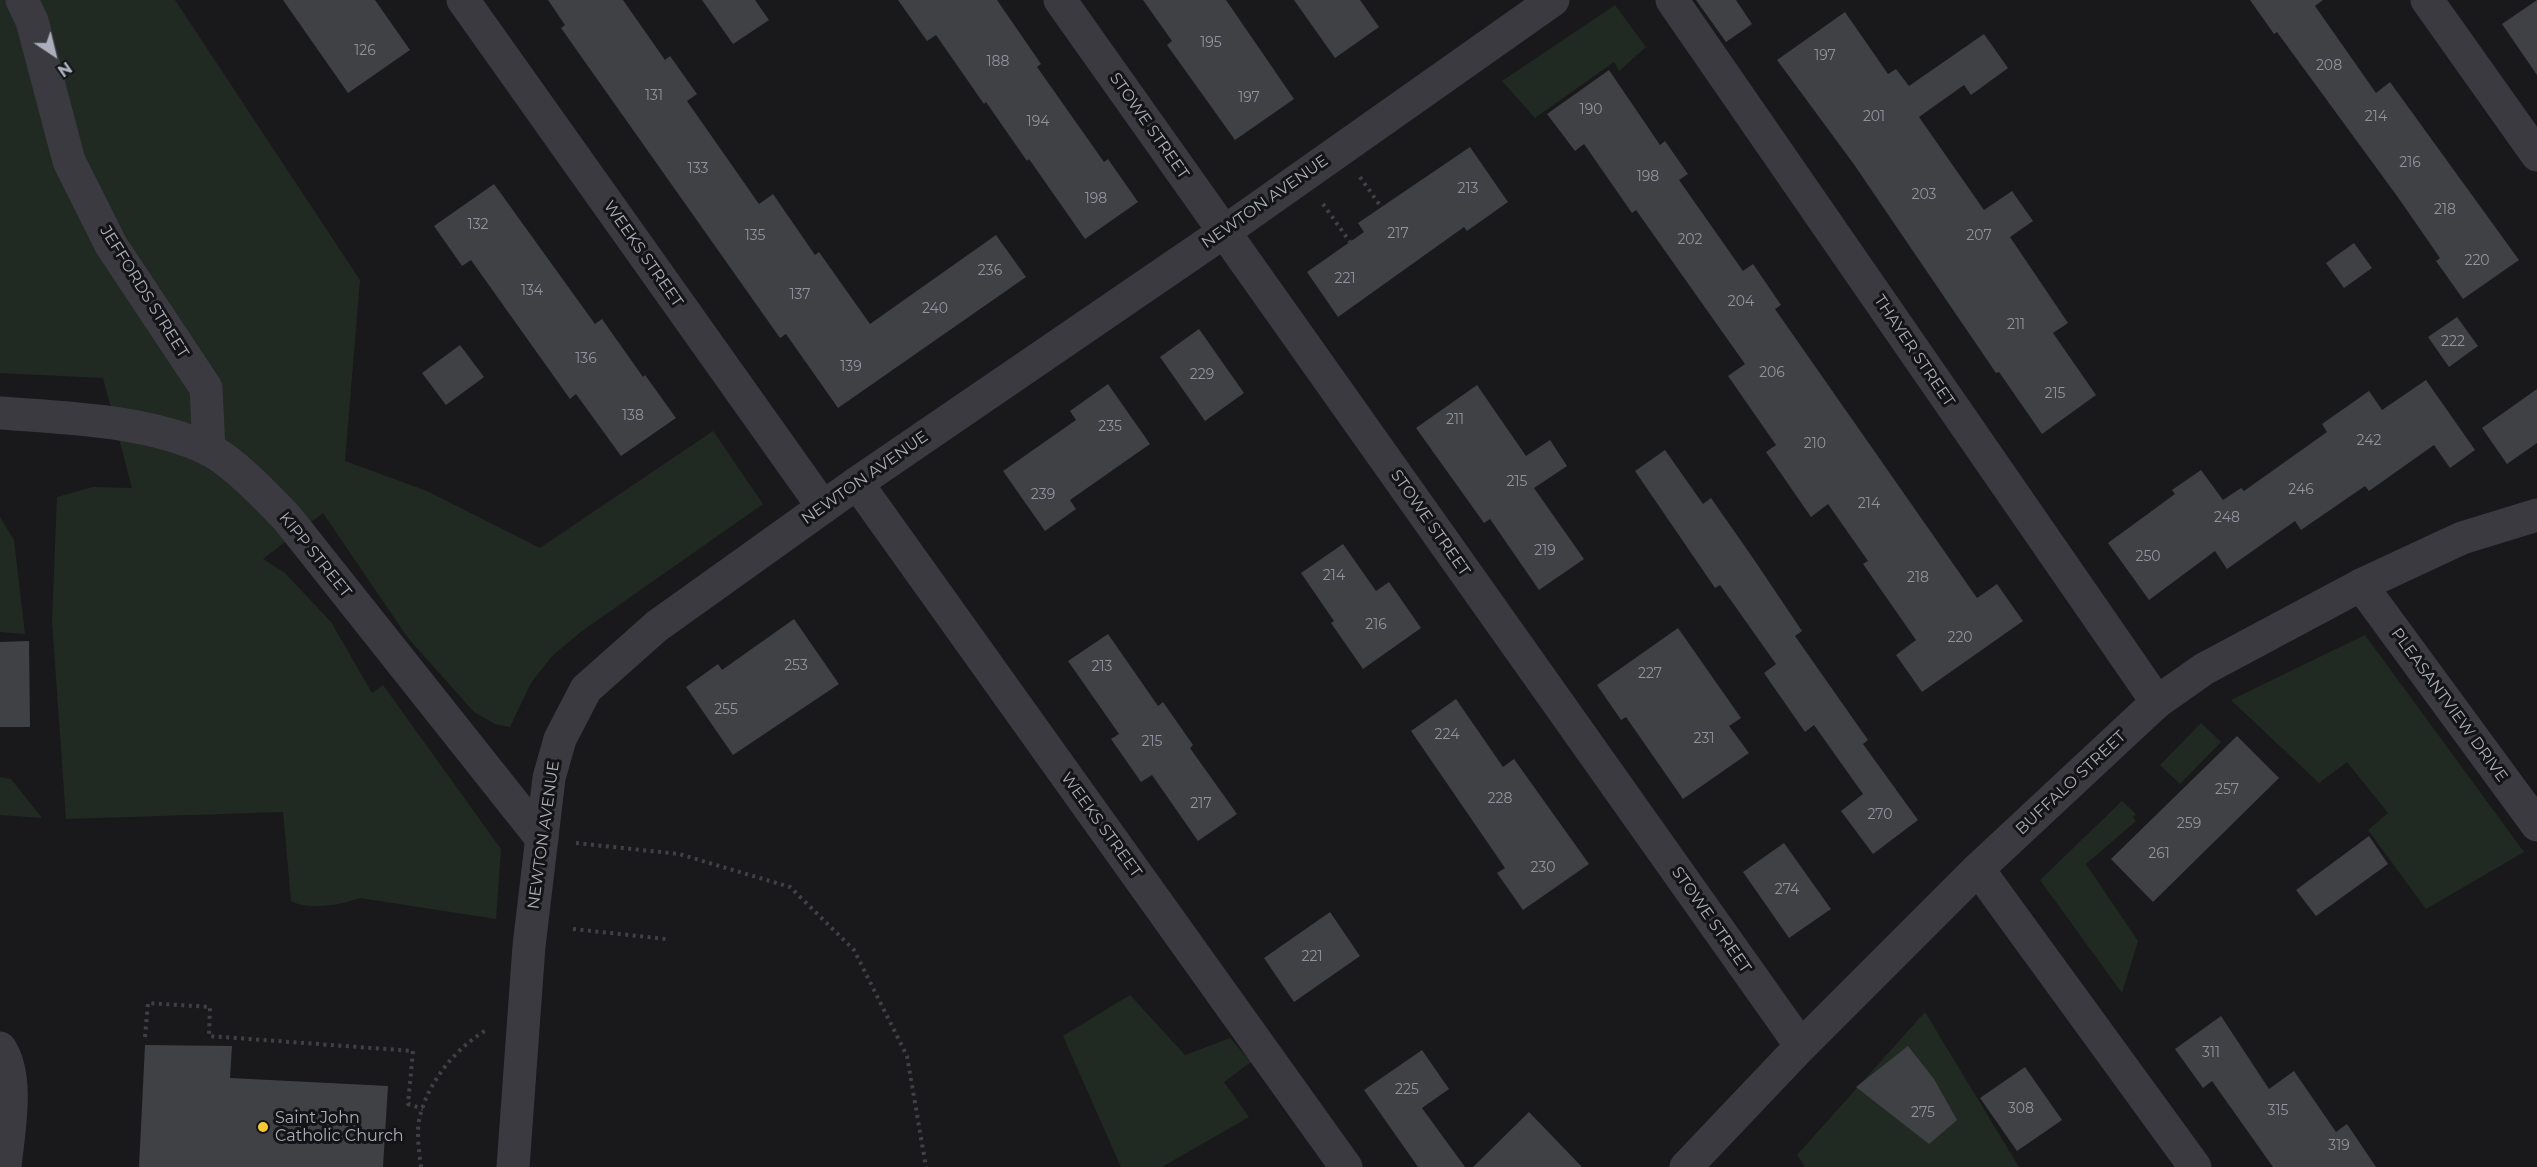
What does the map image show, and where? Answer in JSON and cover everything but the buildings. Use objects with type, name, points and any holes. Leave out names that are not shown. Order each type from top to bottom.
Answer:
[{"type":"street","name":"JEFFORDS STREET","points":[[22,0],[32,21],[69,161],[111,245],[206,388],[209,450]]},
{"type":"street","name":"WEEKS STREET","points":[[464,0],[823,507]]},
{"type":"street","name":"STOWE STREET","points":[[1060,0],[1801,1046]]},
{"type":"street","name":"NEWTON AVENUE","points":[[513,1167],[529,946],[549,778],[560,739],[586,689],[657,626],[823,507],[1224,232],[1553,0]]},
{"type":"street","name":"THAYER STREET","points":[[1672,0],[2157,702]]},
{"type":"street","points":[[2427,0],[2537,155]]},
{"type":"street","name":"KIPP STREET","points":[[0,413],[99,420],[172,436],[209,450],[257,487],[287,518],[542,839]]},
{"type":"street","name":"WEEKS STREET","points":[[857,483],[1346,1167]]},
{"type":"street","name":"BUFFALO STREET","points":[[1686,1167],[1801,1046],[1978,869],[2157,702],[2204,669],[2361,585],[2463,538],[2537,515]]},
{"type":"street","name":"PLEASANTVIEW DRIVE","points":[[2361,585],[2537,825]]},
{"type":"street","points":[[1978,869],[2195,1167]]},
{"type":"street","points":[[1,1050],[10,1078],[5,1167]]},
{"type":"path","points":[[1360,176],[1379,204]]},
{"type":"path","points":[[1322,203],[1350,242]]},
{"type":"path","points":[[542,839],[679,854],[790,887],[854,950],[907,1056],[926,1167]]},
{"type":"path","points":[[573,929],[666,939]]},
{"type":"path","points":[[145,1037],[148,1003],[210,1007],[209,1036],[413,1051],[408,1104],[423,1109]]},
{"type":"path","points":[[421,1167],[420,1117],[428,1094],[447,1064],[470,1039],[493,1026]]},
{"type":"shaded area","points":[[0,0],[175,0],[360,280],[345,461],[427,491],[540,548],[713,431],[763,504],[582,631],[552,656],[531,683],[510,727],[495,724],[474,712],[408,638],[323,513],[263,559],[285,573],[331,622],[372,693],[383,685],[501,849],[496,919],[360,898],[335,905],[316,906],[291,901],[283,812],[66,819],[52,621],[57,497],[93,487],[132,488],[103,378],[0,373]]},
{"type":"shaded area","points":[[1615,5],[1646,47],[1619,71],[1614,62],[1535,118],[1502,81]]},
{"type":"shaded area","points":[[0,517],[14,540],[25,634],[0,632]]},
{"type":"shaded area","points":[[2365,635],[2524,852],[2426,909],[2368,830],[2388,813],[2347,762],[2319,783],[2231,700]]},
{"type":"shaded area","points":[[2201,723],[2221,742],[2180,784],[2160,765]]},
{"type":"shaded area","points":[[0,777],[11,779],[42,818],[0,815]]},
{"type":"shaded area","points":[[2122,801],[2136,814],[2133,817],[2136,821],[2086,864],[2138,941],[2122,993],[2040,880]]},
{"type":"shaded area","points":[[1130,995],[1185,1055],[1230,1038],[1251,1062],[1224,1082],[1249,1117],[1162,1167],[1121,1167],[1063,1036]]},
{"type":"shaded area","points":[[1925,1012],[2019,1167],[1805,1167],[1797,1155]]},
{"type":"place","name":"Saint John Catholic Church","points":[[263,1127]]}]
